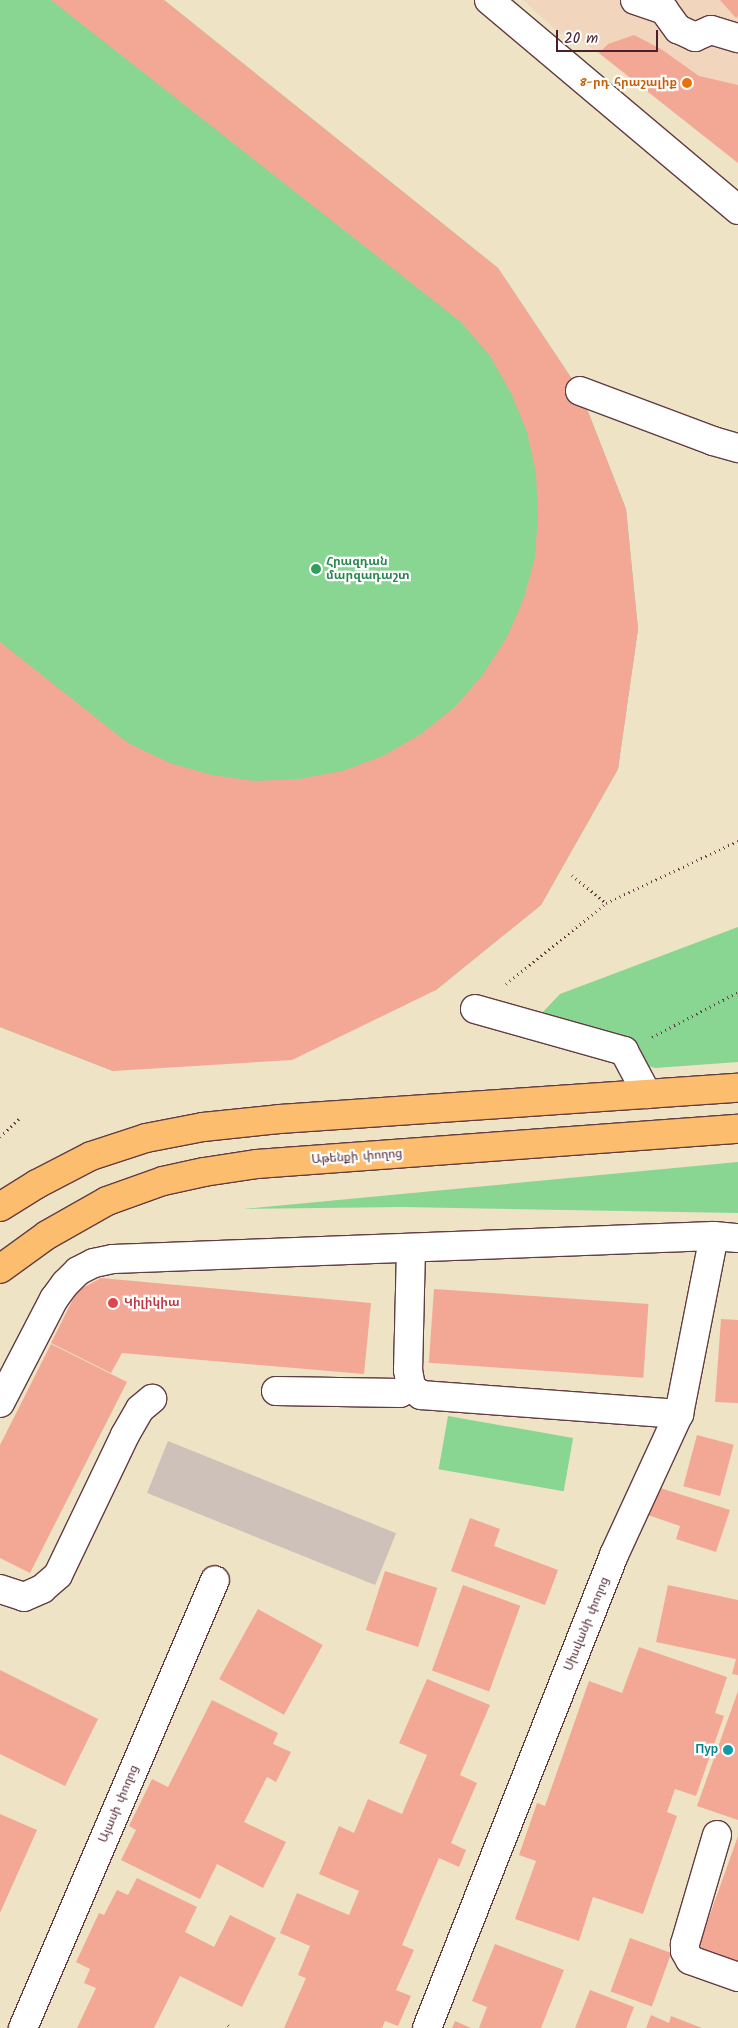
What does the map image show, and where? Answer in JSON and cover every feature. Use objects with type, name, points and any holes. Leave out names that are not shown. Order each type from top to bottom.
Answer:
[{"type":"main road","points":[[0,1207],[37,1184],[91,1156],[146,1138],[203,1127],[289,1118],[738,1088]]},
{"type":"main road","name":"Աթենքի փողոց","points":[[0,1269],[47,1235],[107,1202],[163,1181],[204,1172],[257,1164],[738,1129]]},
{"type":"street","points":[[489,0],[738,210]]},
{"type":"street","points":[[635,0],[664,10],[678,29],[695,38],[711,30],[738,38]]},
{"type":"street","points":[[580,391],[713,441],[738,448]]},
{"type":"street","points":[[475,1009],[624,1051],[647,1094]]},
{"type":"street","points":[[0,1403],[65,1284],[78,1271],[94,1263],[113,1259],[726,1237]]},
{"type":"street","name":"Սիսվանի փողոց","points":[[427,2028],[614,1555],[679,1414],[726,1237]]},
{"type":"street","points":[[411,1249],[408,1370],[411,1387],[421,1395],[679,1414]]},
{"type":"street","points":[[276,1391],[400,1393],[411,1387]]},
{"type":"street","points":[[0,1589],[24,1597],[42,1589],[58,1575],[125,1435],[140,1410],[152,1400]]},
{"type":"street","name":"Այասի փողոց","points":[[22,2028],[215,1580]]},
{"type":"street","points":[[717,1835],[684,1944],[685,1952],[690,1960],[738,1977]]},
{"type":"path","points":[[475,1009],[606,903],[738,841]]},
{"type":"path","points":[[572,875],[606,903]]},
{"type":"path","points":[[624,1051],[738,992]]},
{"type":"path","points":[[0,1137],[21,1117]]},
{"type":"path","points":[[228,2025],[232,2028]]},
{"type":"shaded area","name":"8-րդ հրաշալիք","points":[[523,0],[738,0],[738,163],[581,40],[558,32]]},
{"type":"shaded area","points":[[168,1441],[396,1533],[375,1585],[147,1493]]},
{"type":"green space","name":"Հրազդան մարզադաշտ","points":[[0,0],[164,0],[498,268],[580,391],[626,509],[638,629],[618,769],[541,905],[436,990],[113,1071],[0,1027]]},
{"type":"green space","points":[[738,927],[738,1062],[655,1068],[524,1032],[560,994]]},
{"type":"green space","points":[[738,1162],[738,1213],[403,1207],[243,1209]]},
{"type":"green space","points":[[448,1416],[573,1438],[564,1491],[439,1469]]},
{"type":"building","points":[[51,0],[164,0],[498,268],[580,391],[626,509],[638,629],[618,769],[541,905],[436,990],[292,1060],[113,1071],[0,1027],[0,642],[128,743],[170,763],[212,775],[255,781],[299,779],[342,771],[383,756],[421,734],[456,706],[484,673],[507,637],[524,598],[535,557],[538,515],[536,473],[527,432],[511,393],[490,356],[461,322]]},
{"type":"building","points":[[720,0],[738,0],[738,16],[736,18]]},
{"type":"building","points":[[634,35],[661,49],[699,76],[738,85],[738,163],[599,53],[608,44]]},
{"type":"building","points":[[101,1278],[371,1303],[364,1374],[122,1353],[111,1373],[51,1343],[77,1291]]},
{"type":"building","points":[[434,1289],[648,1304],[643,1378],[429,1363]]},
{"type":"building","points":[[721,1319],[738,1320],[738,1403],[715,1402]]},
{"type":"building","points":[[51,1344],[127,1382],[30,1573],[0,1558],[0,1445]]},
{"type":"building","points":[[697,1435],[734,1445],[720,1496],[683,1486]]},
{"type":"building","points":[[657,1487],[730,1510],[716,1552],[676,1539],[680,1526],[648,1515]]},
{"type":"building","points":[[470,1518],[500,1529],[494,1546],[558,1570],[545,1605],[451,1571]]},
{"type":"building","points":[[385,1571],[437,1588],[418,1647],[366,1630]]},
{"type":"building","points":[[463,1585],[520,1606],[489,1691],[432,1671]]},
{"type":"building","points":[[668,1585],[738,1600],[738,1675],[732,1674],[736,1659],[656,1642]]},
{"type":"building","points":[[258,1609],[323,1645],[284,1715],[219,1679]]},
{"type":"building","points":[[639,1647],[727,1677],[715,1713],[724,1716],[696,1796],[675,1789],[667,1812],[677,1816],[643,1914],[593,1897],[579,1941],[515,1919],[536,1861],[519,1855],[537,1803],[545,1806],[589,1681],[622,1693]]},
{"type":"building","points":[[0,1670],[98,1719],[65,1786],[0,1754]]},
{"type":"building","points":[[427,1679],[490,1705],[460,1775],[477,1783],[451,1843],[466,1850],[459,1867],[439,1858],[402,1945],[414,1950],[396,1990],[411,1996],[398,2026],[385,2021],[382,2028],[284,2028],[306,1978],[298,1975],[310,1946],[280,1933],[297,1893],[349,1915],[359,1891],[319,1874],[339,1826],[354,1833],[368,1799],[402,1814],[427,1755],[399,1743]]},
{"type":"building","name":"Пур","points":[[738,1691],[738,1820],[697,1806]]},
{"type":"building","points":[[212,1700],[278,1733],[273,1744],[291,1752],[276,1782],[267,1777],[244,1822],[286,1842],[263,1888],[217,1864],[200,1899],[121,1860],[136,1830],[129,1826],[152,1779],[168,1787]]},
{"type":"building","points":[[0,1814],[37,1830],[0,1913]]},
{"type":"building","points":[[738,1836],[738,1962],[698,1948]]},
{"type":"building","points":[[137,1878],[197,1907],[185,1932],[214,1947],[230,1915],[276,1938],[242,2007],[180,1976],[154,2028],[77,2028],[96,1988],[84,1983],[90,1969],[76,1962],[99,1913],[104,1915],[117,1890],[128,1895]]},
{"type":"building","points":[[630,1938],[671,1953],[652,2007],[611,1992]]},
{"type":"building","points":[[495,1944],[564,1970],[541,2028],[479,2028],[487,2007],[472,2001]]},
{"type":"building","points":[[590,1990],[634,2007],[626,2028],[575,2028]]},
{"type":"building","points":[[651,2015],[669,2023],[671,2016],[702,2028],[646,2028]]},
{"type":"building","points":[[455,2021],[471,2028],[452,2028]]},
{"type":"place","name":"8-րդ հրաշալիք","points":[[687,83]]},
{"type":"place","name":"Հրազդան մարզադաշտ","points":[[316,569]]},
{"type":"place","name":"Կիլիկիա","points":[[113,1303]]},
{"type":"place","name":"Пур","points":[[728,1750]]}]
